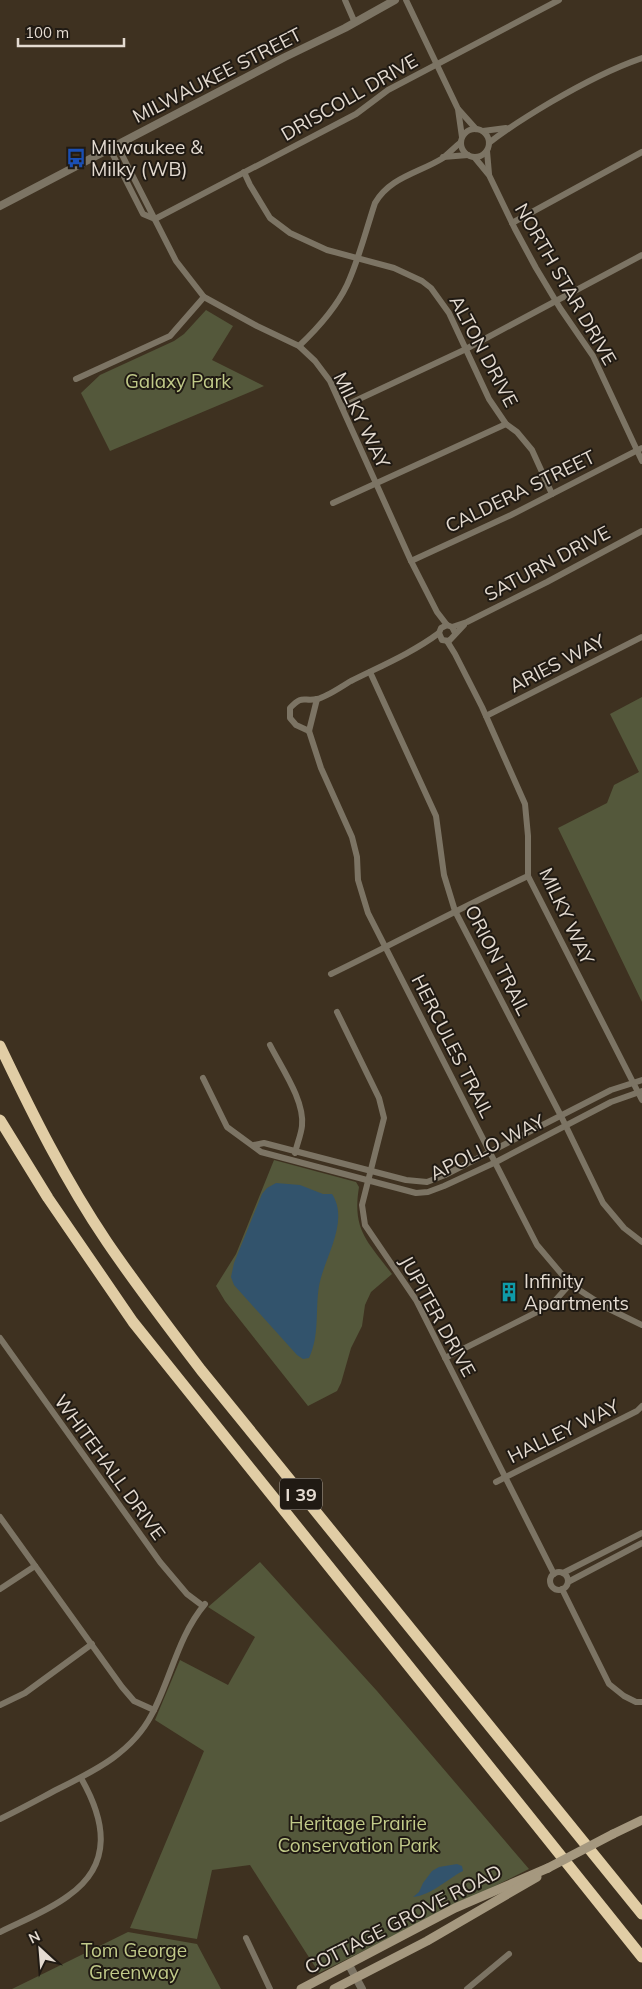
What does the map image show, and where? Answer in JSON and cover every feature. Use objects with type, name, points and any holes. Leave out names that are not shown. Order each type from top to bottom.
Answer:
[{"type":"highway","name":"I 39","points":[[0,1046],[27,1103],[62,1168],[106,1241],[151,1304],[207,1378],[642,1914]]},
{"type":"highway","name":"I 39","points":[[0,1120],[48,1198],[133,1322],[642,1957]]},
{"type":"main road","name":"COTTAGE GROVE ROAD","points":[[301,1989],[455,1908],[548,1868],[640,1820]]},
{"type":"main road","name":"COTTAGE GROVE ROAD","points":[[334,1989],[427,1941],[520,1888],[548,1868]]},
{"type":"street","points":[[345,0],[355,22]]},
{"type":"street","name":"MILWAUKEE STREET","points":[[0,206],[395,0]]},
{"type":"street","points":[[406,0],[458,109],[476,129]]},
{"type":"street","name":"DRISCOLL DRIVE","points":[[154,218],[356,114],[388,90],[559,0]]},
{"type":"street","points":[[458,109],[462,150],[475,158],[487,151],[490,143],[507,128],[617,67],[642,58]]},
{"type":"street","points":[[443,158],[468,131],[507,128]]},
{"type":"street","points":[[483,131],[489,138],[490,143]]},
{"type":"street","name":"MILKY WAY","points":[[114,147],[176,261],[204,297],[257,326],[300,346],[315,361],[330,381],[411,561],[486,716],[525,804],[528,836],[528,876],[633,1082],[640,1091],[642,1100]]},
{"type":"street","name":"NORTH STAR DRIVE","points":[[487,151],[489,175]]},
{"type":"street","points":[[512,223],[642,152]]},
{"type":"street","points":[[300,346],[333,308],[347,285],[375,204],[380,196],[398,180],[443,158],[468,155]]},
{"type":"street","name":"NORTH STAR DRIVE","points":[[475,158],[489,175],[512,223],[555,300],[593,356],[639,449],[642,461]]},
{"type":"street","name":"ALTON DRIVE","points":[[244,172],[270,218],[297,236],[327,250],[394,268],[422,281],[431,288],[449,313],[464,350],[489,399],[506,424],[518,432],[532,450],[552,494]]},
{"type":"street","points":[[342,407],[464,350],[555,300],[641,257]]},
{"type":"street","points":[[76,379],[170,336],[204,297]]},
{"type":"street","points":[[333,503],[506,424]]},
{"type":"street","name":"CALDERA STREET","points":[[411,561],[511,515],[639,449]]},
{"type":"street","name":"SATURN DRIVE","points":[[309,731],[296,725],[290,718],[290,708],[302,698],[317,699],[642,531]]},
{"type":"street","name":"ARIES WAY","points":[[486,716],[642,637]]},
{"type":"street","name":"ORION TRAIL","points":[[370,672],[436,816],[444,875],[455,911],[566,1125],[603,1203],[624,1228],[642,1242]]},
{"type":"street","points":[[309,731],[317,699]]},
{"type":"street","name":"HERCULES TRAIL","points":[[309,731],[321,768],[352,837],[361,895],[368,913],[537,1245],[570,1284],[607,1308],[642,1325]]},
{"type":"street","points":[[331,974],[528,876]]},
{"type":"street","name":"JUPITER DRIVE","points":[[337,1012],[379,1098],[384,1118],[362,1205],[365,1225],[376,1244],[409,1288],[506,1476],[554,1574]]},
{"type":"street","points":[[270,1045],[294,1091],[300,1108],[302,1125],[293,1159]]},
{"type":"street","name":"APOLLO WAY","points":[[203,1078],[227,1127],[261,1152],[293,1159],[410,1192],[428,1192],[496,1162],[611,1102],[640,1091]]},
{"type":"street","name":"APOLLO WAY","points":[[254,1145],[264,1143],[414,1182],[427,1182],[491,1152],[611,1090],[642,1080]]},
{"type":"street","points":[[446,1358],[541,1310],[553,1302],[570,1284]]},
{"type":"street","name":"WHITEHALL DRIVE","points":[[1,1343],[160,1562],[187,1594],[204,1605],[184,1636],[154,1710]]},
{"type":"street","name":"HALLEY WAY","points":[[496,1482],[637,1412],[642,1406]]},
{"type":"street","points":[[0,1517],[134,1701],[154,1710],[145,1726],[119,1755],[81,1778],[0,1819]]},
{"type":"street","points":[[562,1589],[554,1588],[551,1584],[551,1578],[554,1574],[563,1573],[642,1533]]},
{"type":"street","points":[[562,1589],[568,1582],[642,1543]]},
{"type":"street","points":[[0,1589],[35,1566]]},
{"type":"street","points":[[563,1573],[567,1576],[568,1582]]},
{"type":"street","points":[[562,1589],[609,1684],[624,1696],[636,1702],[642,1702]]},
{"type":"street","points":[[0,1706],[25,1693],[92,1644]]},
{"type":"street","points":[[0,1932],[66,1898],[82,1885],[92,1871],[101,1843],[100,1818],[81,1778]]},
{"type":"street","points":[[246,1938],[270,1989]]},
{"type":"street","points":[[467,1989],[509,1954]]},
{"type":"street","points":[[349,1965],[362,1989]]},
{"type":"green space","name":"Galaxy Park","points":[[206,310],[233,326],[212,360],[264,386],[110,451],[81,393],[100,375],[174,341],[184,334]]},
{"type":"green space","points":[[642,697],[642,1002],[558,828],[607,803],[614,785],[639,772],[610,714]]},
{"type":"green space","points":[[274,1160],[356,1182],[359,1187],[357,1202],[360,1225],[375,1253],[392,1274],[371,1292],[365,1305],[362,1326],[351,1348],[337,1391],[308,1406],[225,1301],[216,1286],[236,1254]]},
{"type":"green space","name":"Heritage Prairie Conservation Park","points":[[260,1562],[377,1691],[529,1869],[319,1973],[250,1865],[212,1870],[197,1939],[130,1928],[204,1751],[155,1720],[180,1660],[228,1685],[255,1637],[208,1607]]},
{"type":"green space","name":"Tom George Greenway","points":[[128,1932],[197,1944],[221,1989],[12,1989]]},
{"type":"water","points":[[276,1183],[300,1185],[323,1194],[332,1194],[337,1205],[337,1228],[319,1286],[315,1340],[309,1358],[303,1359],[297,1355],[234,1285],[231,1277],[234,1263],[262,1194],[267,1188]]},
{"type":"water","points":[[457,1864],[462,1866],[463,1871],[433,1890],[413,1897],[419,1892],[432,1871],[439,1867]]},
{"type":"place","name":"Milwaukee & Milky (WB)","points":[[76,158]]},
{"type":"place","name":"Infinity Apartments","points":[[509,1292]]}]
